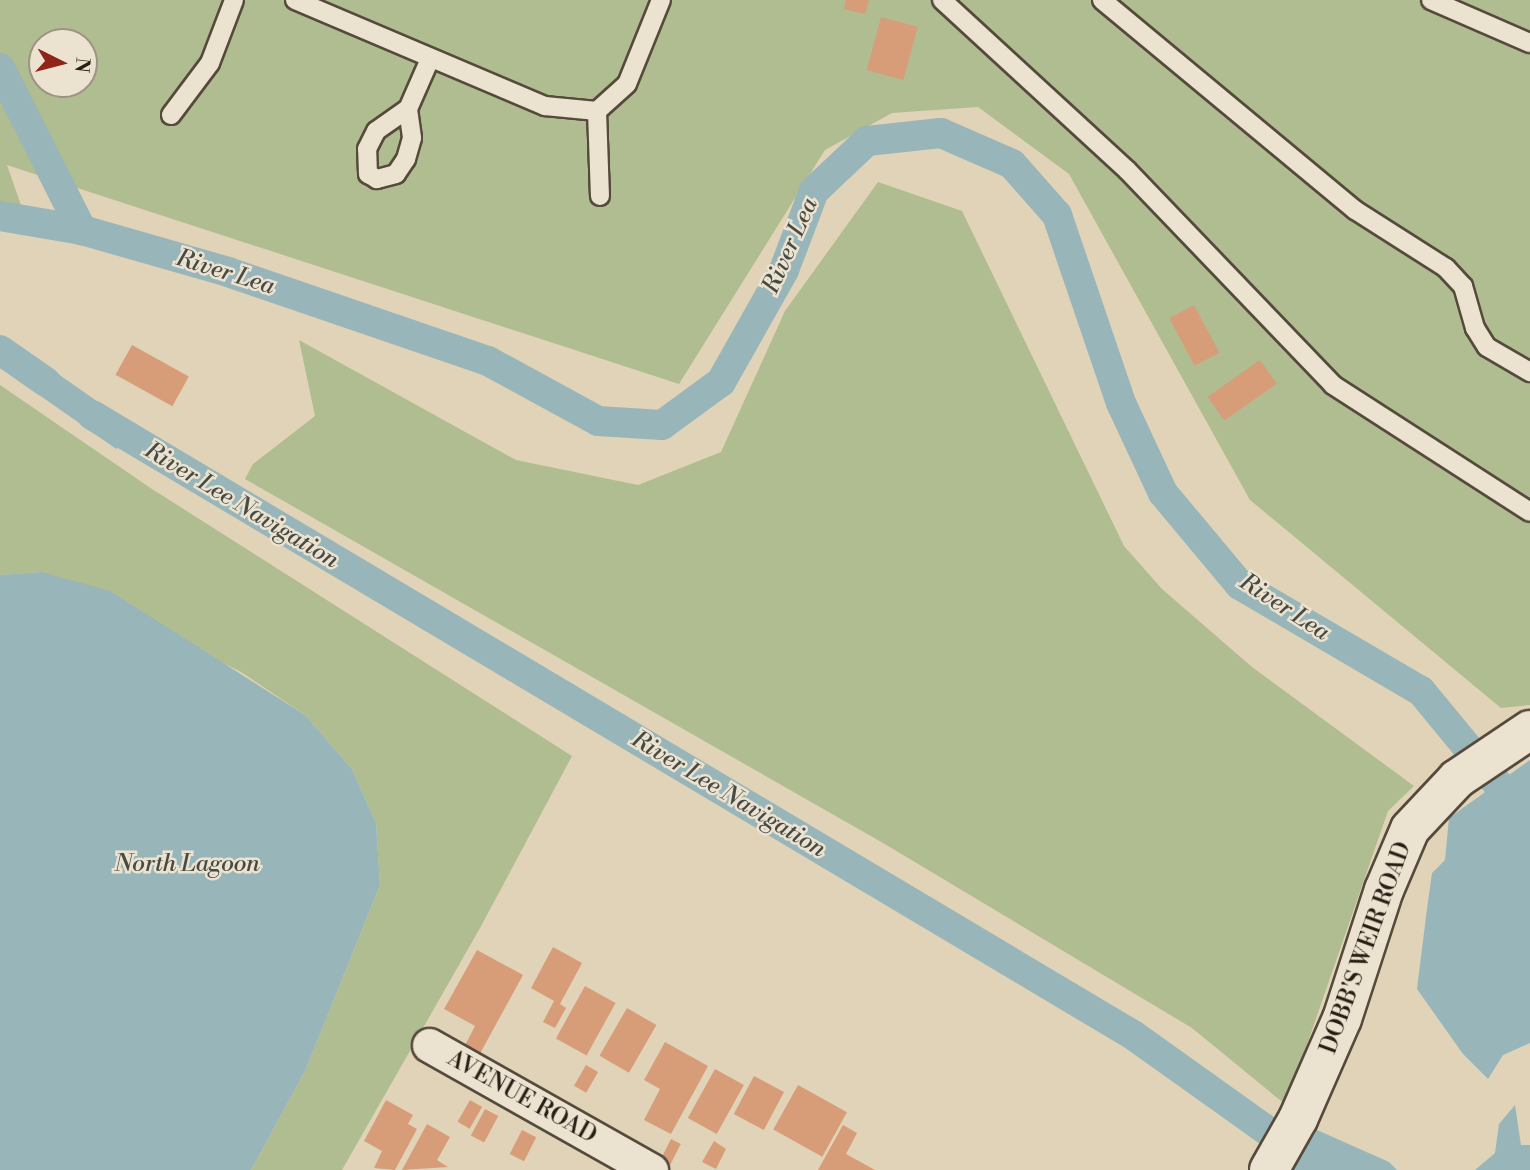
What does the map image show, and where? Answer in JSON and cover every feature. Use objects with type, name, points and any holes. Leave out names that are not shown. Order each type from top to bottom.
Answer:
[{"type":"street","name":"DOBB'S WEIR ROAD","points":[[1269,1170],[1298,1119],[1342,1018],[1400,848],[1431,804],[1457,779],[1530,730]]},
{"type":"street","name":"AVENUE ROAD","points":[[429,1045],[651,1170]]},
{"type":"lane","points":[[171,115],[210,62],[234,0]]},
{"type":"lane","points":[[295,0],[545,106],[597,111],[627,84],[661,0]]},
{"type":"lane","points":[[943,0],[1127,170],[1333,385],[1530,512]]},
{"type":"lane","points":[[1102,0],[1355,210],[1446,268],[1462,286],[1475,328],[1488,347],[1530,372]]},
{"type":"lane","points":[[1431,0],[1530,43]]},
{"type":"lane","points":[[408,109],[430,59]]},
{"type":"lane","points":[[597,111],[600,196]]},
{"type":"green space","points":[[0,0],[1530,0],[1530,705],[1501,708],[1250,500],[1069,174],[978,107],[892,113],[825,150],[679,384],[7,165],[23,211],[0,207]]},
{"type":"green space","points":[[878,182],[962,211],[1124,546],[1162,589],[1252,667],[1414,786],[1388,811],[1286,1105],[1192,1028],[883,843],[245,479],[253,464],[315,416],[299,340],[516,460],[638,485],[721,452],[785,311]]},
{"type":"green space","points":[[0,385],[152,489],[572,756],[480,928],[342,1170],[251,1170],[305,1071],[380,885],[376,823],[352,769],[305,715],[241,672],[41,572],[0,575]]},
{"type":"water","points":[[21,348],[132,426],[116,449],[5,371]]},
{"type":"water","name":"North Lagoon","points":[[41,572],[110,591],[305,715],[352,769],[376,823],[380,885],[305,1071],[251,1170],[0,1170],[0,575]]},
{"type":"water","points":[[1530,760],[1530,1043],[1503,1055],[1488,1079],[1463,1054],[1417,989],[1427,909],[1432,873],[1445,860],[1449,818]]},
{"type":"water","points":[[1515,1105],[1521,1145],[1530,1145],[1530,1170],[1475,1170],[1495,1153],[1499,1124]]},
{"type":"water","points":[[1317,1130],[1389,1162],[1397,1170],[1291,1170]]},
{"type":"building","points":[[846,0],[869,0],[865,14],[844,9]]},
{"type":"building","points":[[881,17],[918,27],[903,80],[867,70]]},
{"type":"building","points":[[1194,305],[1219,353],[1195,366],[1169,318]]},
{"type":"building","points":[[132,345],[189,377],[172,406],[116,375]]},
{"type":"building","points":[[1260,360],[1277,384],[1224,420],[1208,397]]},
{"type":"building","points":[[553,947],[582,963],[560,1004],[566,1008],[555,1028],[543,1022],[554,1001],[531,988]]},
{"type":"building","points":[[477,950],[523,975],[477,1059],[462,1051],[475,1026],[444,1009]]},
{"type":"building","points":[[585,986],[616,1003],[587,1055],[556,1038]]},
{"type":"building","points":[[627,1008],[656,1025],[629,1073],[600,1056]]},
{"type":"building","points":[[665,1042],[708,1066],[671,1134],[644,1120],[660,1089],[644,1080]]},
{"type":"building","points":[[586,1065],[598,1072],[586,1093],[574,1086]]},
{"type":"building","points":[[715,1069],[744,1085],[717,1134],[688,1118]]},
{"type":"building","points":[[754,1076],[784,1092],[764,1130],[734,1114]]},
{"type":"building","points":[[798,1085],[847,1112],[822,1157],[773,1130]]},
{"type":"building","points":[[386,1100],[413,1115],[408,1124],[417,1129],[395,1170],[374,1168],[382,1151],[364,1141]]},
{"type":"building","points":[[470,1100],[482,1107],[470,1129],[457,1122]]},
{"type":"building","points":[[485,1109],[498,1116],[484,1143],[471,1135]]},
{"type":"building","points":[[427,1124],[450,1137],[437,1160],[448,1167],[402,1170]]},
{"type":"building","points":[[843,1125],[857,1133],[846,1154],[875,1170],[818,1170]]},
{"type":"building","points":[[522,1130],[536,1137],[524,1161],[510,1154]]},
{"type":"building","points":[[671,1139],[681,1144],[670,1164],[661,1159]]},
{"type":"building","points":[[714,1141],[726,1149],[716,1169],[702,1162]]},
{"type":"waterway","name":"River Lea","points":[[0,68],[82,230],[228,272],[488,361],[598,421],[662,425],[721,382],[784,270],[814,191],[867,141],[941,133],[1012,164],[1057,215],[1121,403],[1163,493],[1240,585],[1421,691],[1530,823]]},
{"type":"waterway","points":[[0,216],[82,230]]},
{"type":"waterway","points":[[0,350],[46,382]]},
{"type":"waterway","name":"River Lee Navigation","points":[[92,415],[1133,1035],[1322,1170]]}]
